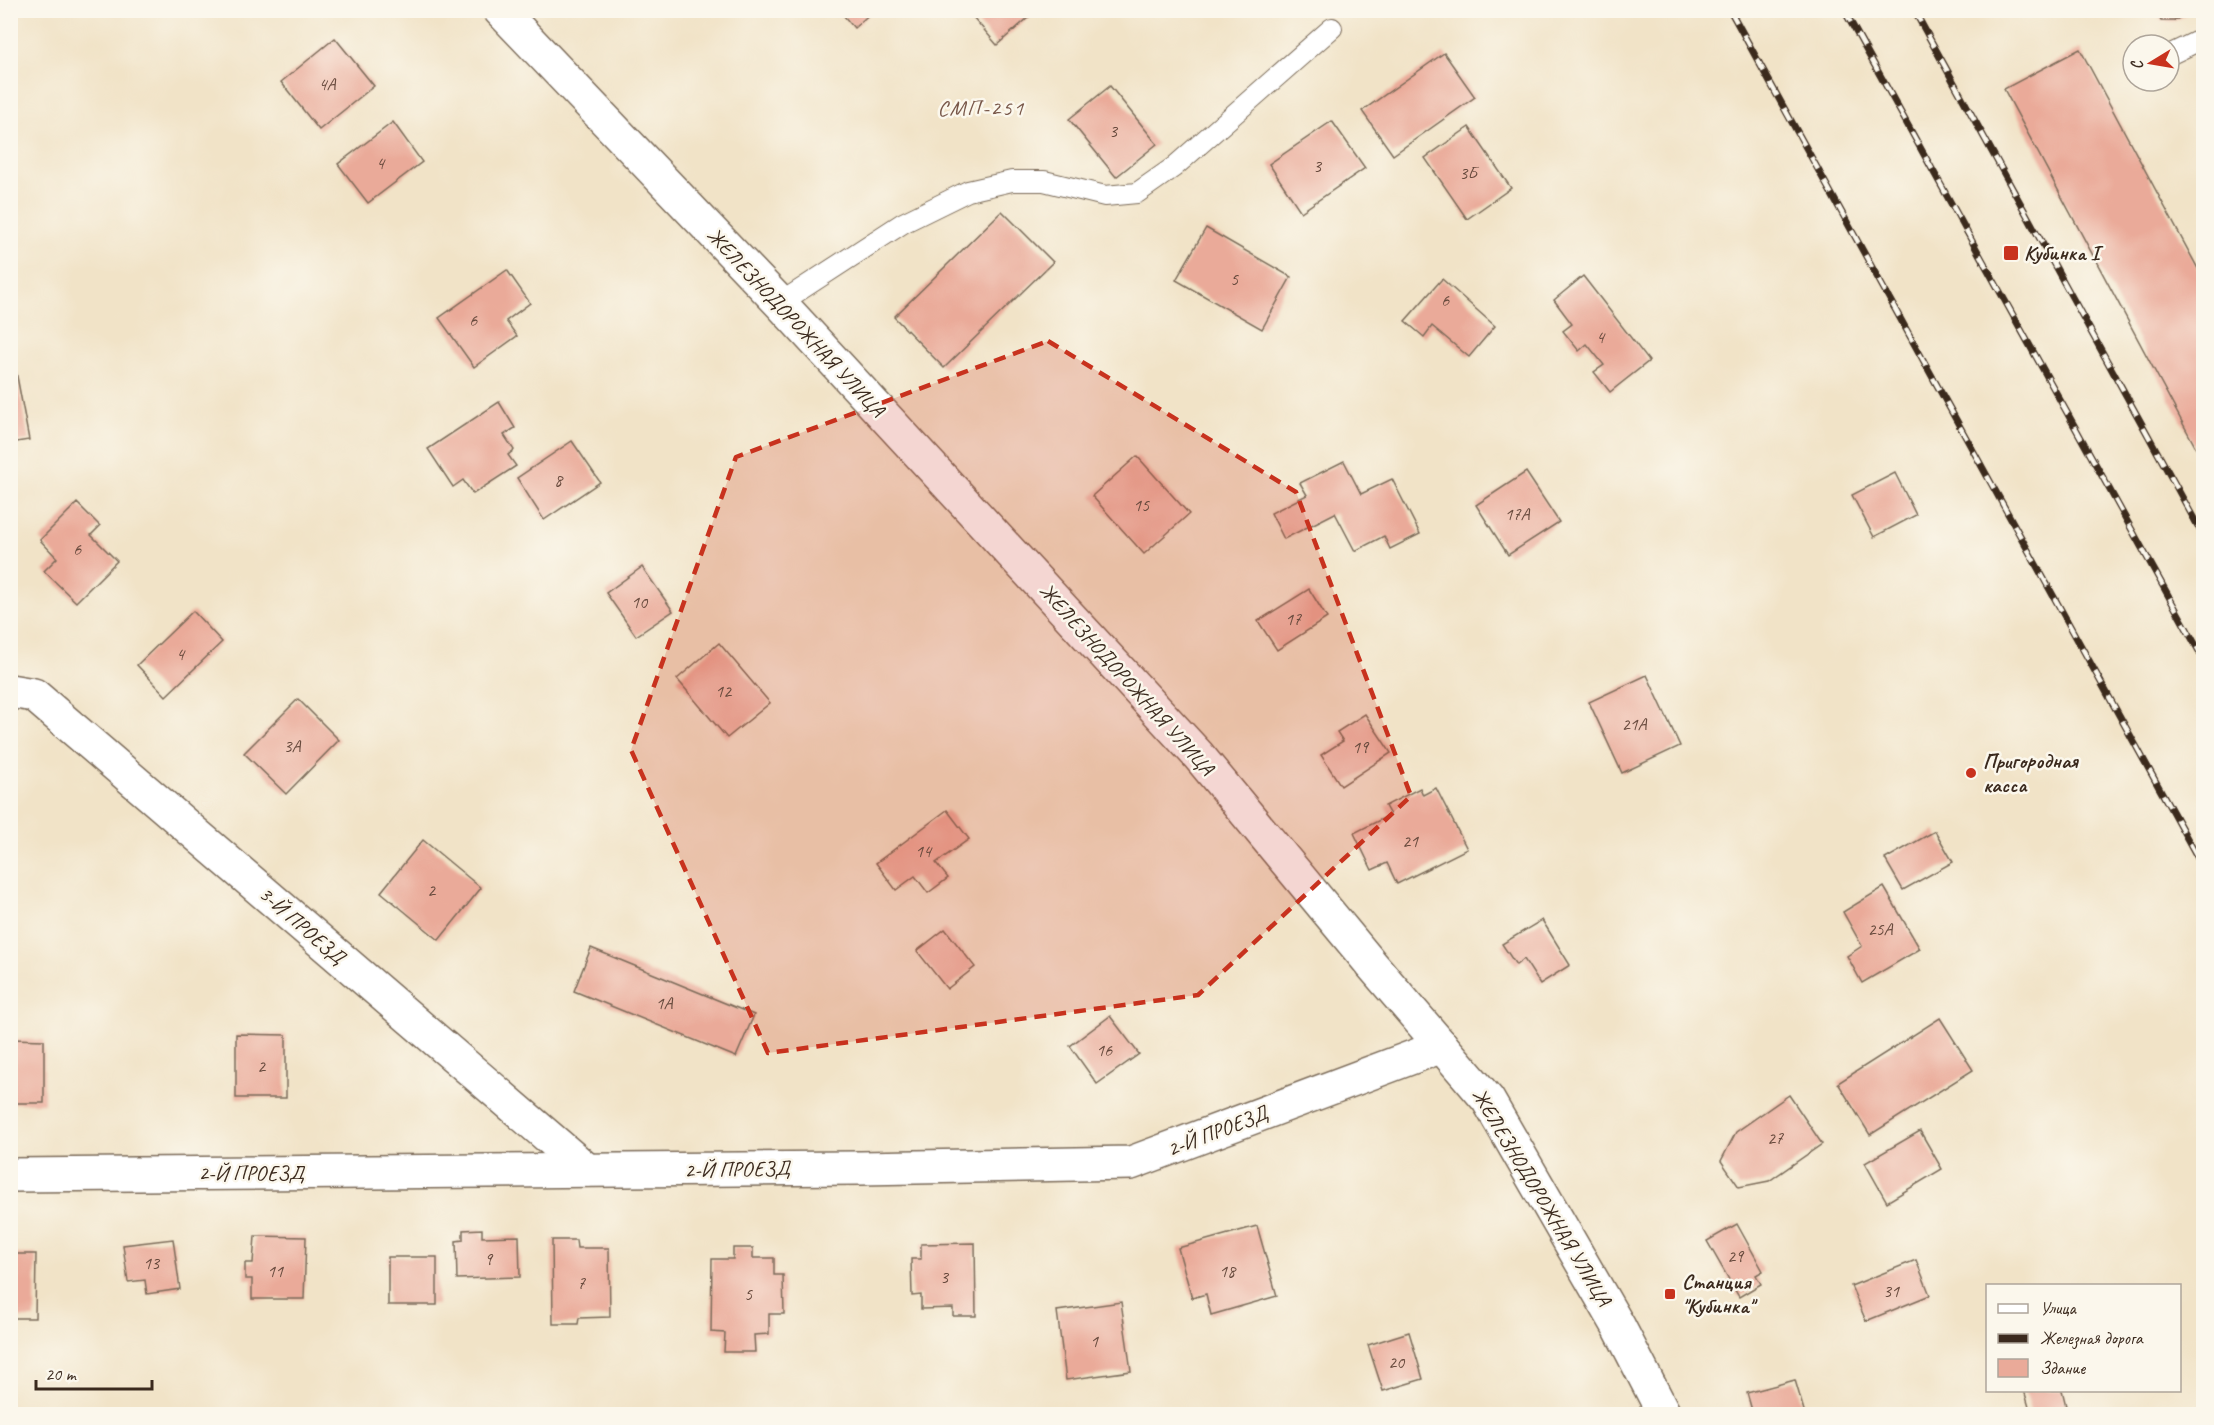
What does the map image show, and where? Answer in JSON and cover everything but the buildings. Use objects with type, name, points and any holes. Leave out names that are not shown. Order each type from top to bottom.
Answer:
[{"type":"street","name":"ЖЕЛЕЗНОДОРОЖНАЯ УЛИЦА","points":[[500,10],[780,303],[1198,754],[1372,965],[1488,1100],[1619,1327],[1664,1414]]},
{"type":"street","name":"3-Й ПРОЕЗД","points":[[10,691],[34,695],[587,1170]]},
{"type":"street","name":"2-Й ПРОЕЗД","points":[[10,1175],[1131,1163],[1442,1046]]},
{"type":"lane","points":[[780,303],[903,223],[968,191],[1012,181],[1044,181],[1105,196],[1137,193],[1174,167],[1332,28]]},
{"type":"lane","points":[[2181,49],[2204,38]]},
{"type":"highlighted area","points":[[1048,341],[1296,492],[1411,796],[1198,995],[768,1053],[631,750],[736,457]]},
{"type":"railway","points":[[1730,10],[2204,869]]},
{"type":"railway","points":[[1844,10],[2204,660]]},
{"type":"railway","points":[[1914,10],[2204,537]]},
{"type":"place","name":"Кубинка I","points":[[2011,253]]},
{"type":"place","name":"Пригородная касса","points":[[1971,773]]},
{"type":"place","name":"Станция \"Кубинка\"","points":[[1670,1294]]},
{"type":"district","name":"СМП-251","points":[[981,107]]}]
